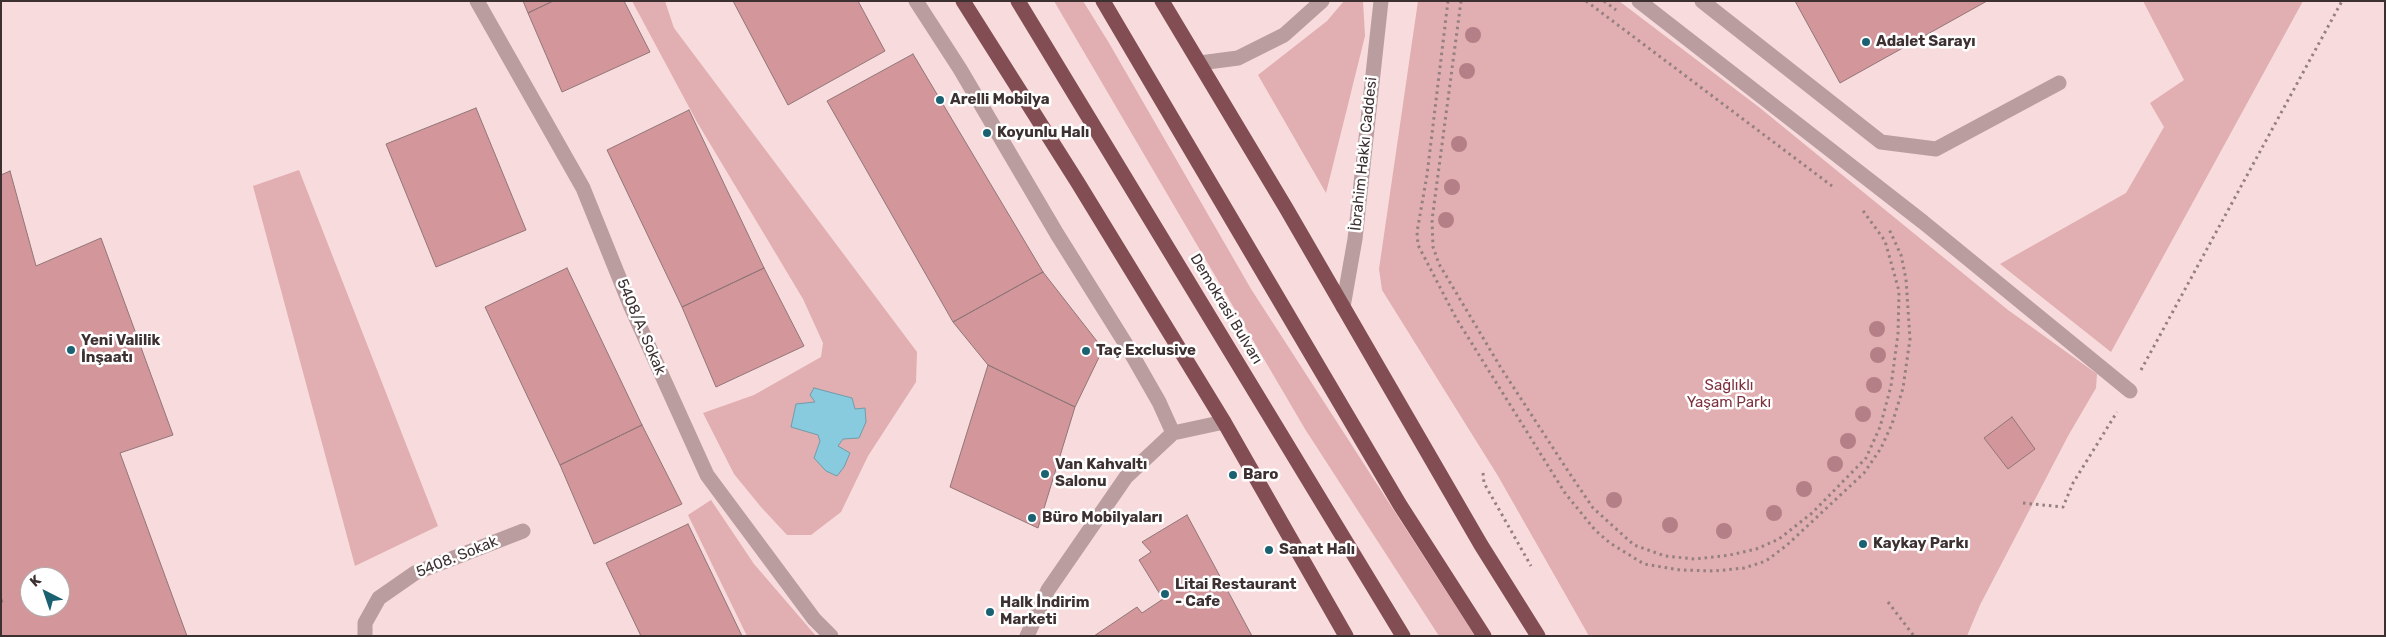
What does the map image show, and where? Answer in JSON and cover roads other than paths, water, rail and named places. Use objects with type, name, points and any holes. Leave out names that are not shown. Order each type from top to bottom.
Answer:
[{"type":"highway","points":[[963,1],[1078,182],[1224,422],[1346,636]]},
{"type":"highway","name":"Demokrasi Bulvarı","points":[[1018,1],[1403,636]]},
{"type":"highway","points":[[1103,1],[1395,496],[1484,636]]},
{"type":"highway","points":[[1162,1],[1482,545],[1538,636]]},
{"type":"street","name":"5408/A. Sokak","points":[[476,1],[583,188],[631,307],[707,475],[814,619],[831,636]]},
{"type":"street","points":[[916,1],[960,69],[1057,234],[1127,346],[1159,402],[1173,433]]},
{"type":"street","points":[[1200,63],[1238,58],[1246,55],[1284,35],[1322,1]]},
{"type":"street","name":"İbrahim Hakkı Caddesi","points":[[1343,307],[1355,240],[1381,1]]},
{"type":"street","points":[[1639,1],[1923,222],[2130,391]]},
{"type":"street","points":[[1702,1],[1881,142],[1936,149],[2059,83]]},
{"type":"street","points":[[1030,633],[1048,590],[1126,477],[1173,433],[1224,422]]},
{"type":"street","name":"5408. Sokak","points":[[365,636],[365,622],[378,598],[415,573],[523,531]]},
{"type":"water","points":[[814,388],[852,398],[855,409],[865,408],[866,422],[859,438],[843,439],[838,446],[850,453],[844,467],[837,476],[826,471],[814,458],[820,441],[818,435],[791,427],[796,404],[815,402],[810,395]]},
{"type":"place","name":"Adalet Sarayı","points":[[1866,42]]},
{"type":"place","name":"Arelli Mobilya","points":[[940,100]]},
{"type":"place","name":"Koyunlu Halı","points":[[987,133]]},
{"type":"place","name":"Yeni Valilik İnşaatı","points":[[71,350]]},
{"type":"place","name":"Taç Exclusive","points":[[1086,351]]},
{"type":"place","name":"Van Kahvaltı Salonu","points":[[1045,474]]},
{"type":"place","name":"Baro","points":[[1233,475]]},
{"type":"place","name":"Büro Mobilyaları","points":[[1032,518]]},
{"type":"place","name":"Kaykay Parkı","points":[[1863,544]]},
{"type":"place","name":"Sanat Halı","points":[[1269,550]]},
{"type":"place","name":"Litai Restaurant - Cafe","points":[[1165,594]]},
{"type":"place","name":"Halk İndirim Marketi","points":[[990,612]]},
{"type":"park label","name":"Sağlıklı Yaşam Parkı","points":[[1729,394]]}]
